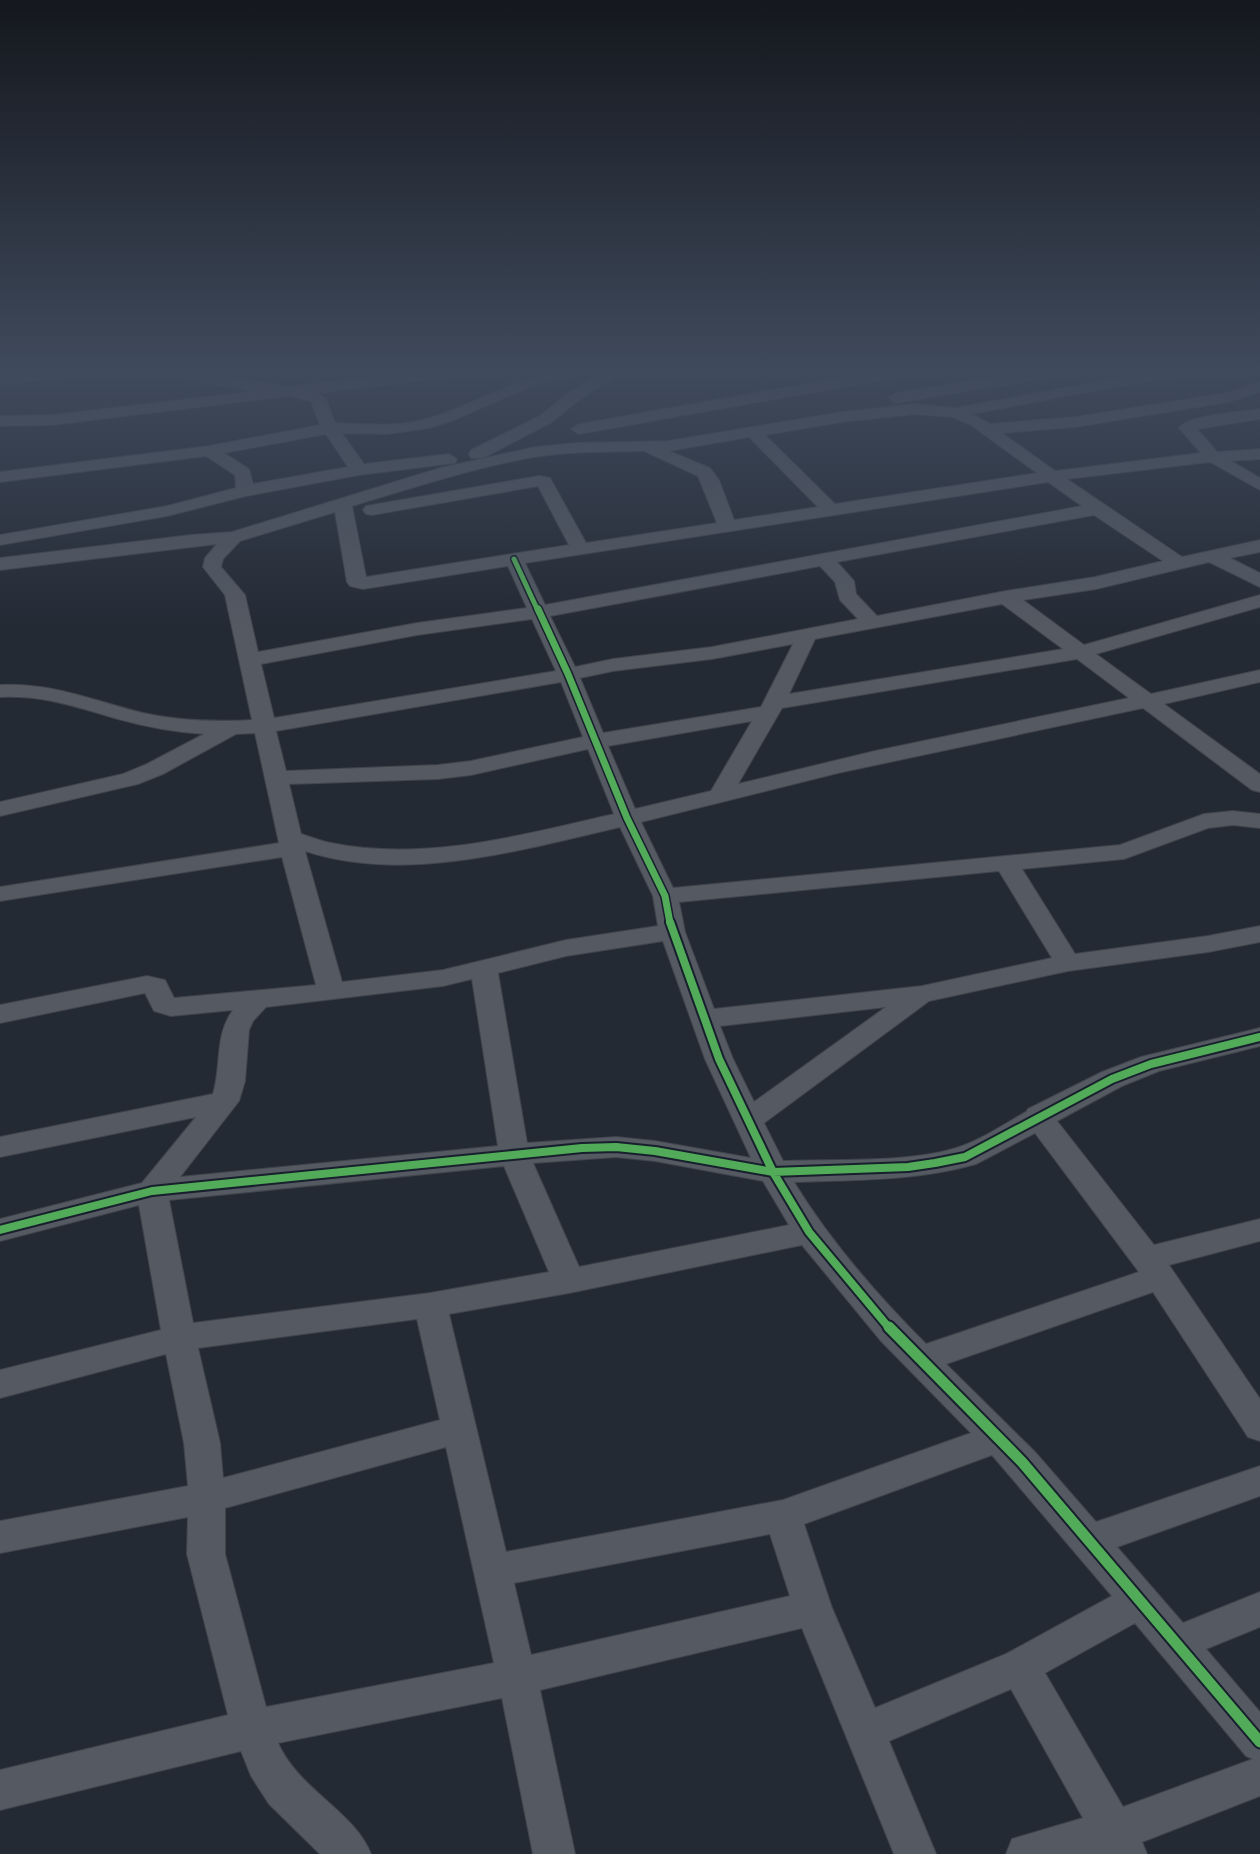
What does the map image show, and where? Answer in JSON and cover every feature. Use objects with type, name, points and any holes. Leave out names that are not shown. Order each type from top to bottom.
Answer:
[{"type":"street","points":[[0,477],[173,456]]},
{"type":"street","points":[[216,456],[243,473],[245,491]]},
{"type":"street","points":[[349,456],[359,470]]},
{"type":"street","points":[[344,510],[484,456]]},
{"type":"street","points":[[0,540],[167,511],[245,491],[359,470],[475,461],[512,456]]},
{"type":"street","points":[[665,456],[704,472],[710,480],[727,525]]},
{"type":"street","points":[[777,456],[830,509]]},
{"type":"street","points":[[1024,456],[1179,563]]},
{"type":"street","points":[[344,510],[357,582],[363,584],[727,525],[1052,476],[1236,456]]},
{"type":"street","points":[[1213,457],[1260,484]]},
{"type":"street","points":[[475,461],[493,488]]},
{"type":"street","points":[[0,564],[191,540],[234,537],[344,510],[528,482],[544,482],[580,549]]},
{"type":"street","points":[[191,540],[245,491]]},
{"type":"street","points":[[250,660],[417,629],[538,612],[1097,508]]},
{"type":"street","points":[[234,537],[214,558],[212,567],[231,586],[235,595],[291,843],[331,992]]},
{"type":"street","points":[[0,691],[45,691],[140,719],[171,725],[230,729],[265,726],[517,685],[646,660],[712,653],[1006,597],[1096,583],[1260,546]]},
{"type":"street","points":[[1212,556],[1260,581]]},
{"type":"street","points":[[514,559],[568,674],[627,818],[665,896],[672,932],[719,1059],[773,1172],[809,1232],[893,1332],[1022,1462],[1260,1742]]},
{"type":"street","points":[[824,560],[844,581],[847,596],[873,623]]},
{"type":"street","points":[[1006,597],[1151,702],[1250,767],[1260,785]]},
{"type":"street","points":[[277,778],[438,772],[504,762],[596,741],[771,707],[1082,652],[1260,601]]},
{"type":"street","points":[[719,796],[771,707],[807,635]]},
{"type":"street","points":[[0,894],[291,843],[330,851],[404,858],[486,849],[627,818],[874,758],[1151,702],[1260,676]]},
{"type":"street","points":[[0,809],[130,780],[230,729]]},
{"type":"street","points":[[665,896],[1124,852],[1204,821],[1233,818],[1259,822]]},
{"type":"street","points":[[1006,862],[1068,963]]},
{"type":"street","points":[[0,1014],[147,984],[156,986],[164,1005],[171,1007],[331,992],[443,978],[484,970],[566,948],[672,932]]},
{"type":"street","points":[[704,1019],[922,994],[1068,963],[1208,944],[1260,934]]},
{"type":"street","points":[[484,970],[514,1155],[569,1281]]},
{"type":"street","points":[[748,1120],[922,994]]},
{"type":"street","points":[[258,999],[239,1020],[233,1035],[231,1088],[225,1101],[152,1191],[179,1338],[202,1443],[207,1498],[206,1554],[252,1730],[266,1762],[284,1790],[350,1854]]},
{"type":"street","points":[[0,1230],[152,1191],[616,1147],[655,1151],[773,1172],[908,1167],[935,1163],[965,1156],[1112,1079],[1151,1064],[1260,1037]]},
{"type":"street","points":[[0,1147],[225,1101]]},
{"type":"street","points":[[1038,1116],[1154,1268],[1260,1427]]},
{"type":"street","points":[[920,1359],[1154,1268],[1260,1230]]},
{"type":"street","points":[[0,1384],[179,1338],[430,1305],[569,1281],[809,1232]]},
{"type":"street","points":[[430,1305],[517,1677],[554,1854]]},
{"type":"street","points":[[0,1538],[207,1498],[459,1428]]},
{"type":"street","points":[[492,1571],[783,1516],[998,1438]]},
{"type":"street","points":[[1088,1540],[1260,1481]]},
{"type":"street","points":[[783,1516],[813,1608],[915,1854]]},
{"type":"street","points":[[864,1732],[1020,1667],[1140,1600]]},
{"type":"street","points":[[0,1790],[252,1730],[517,1677],[813,1608]]},
{"type":"street","points":[[1177,1642],[1260,1609]]},
{"type":"street","points":[[1020,1667],[1121,1842]]},
{"type":"street","points":[[1027,1854],[1121,1842],[1260,1776]]},
{"type":"cycle path","points":[[514,559],[568,674],[627,818],[665,896],[672,932],[719,1059],[773,1172],[809,1232],[893,1332],[1022,1462],[1260,1742]]},
{"type":"cycle path","points":[[0,1230],[152,1191],[582,1148],[616,1147],[655,1151],[773,1172],[908,1167],[935,1163],[965,1157],[1112,1079],[1151,1064],[1260,1037]]}]
